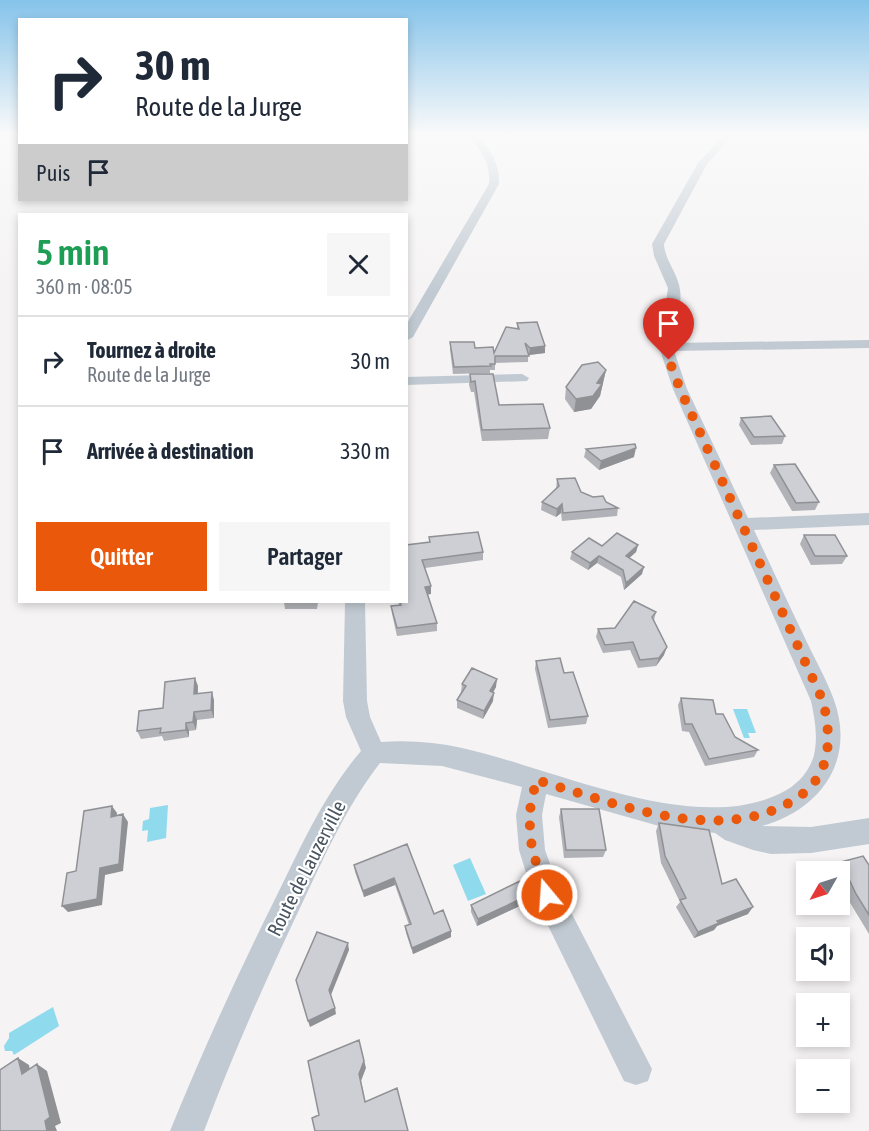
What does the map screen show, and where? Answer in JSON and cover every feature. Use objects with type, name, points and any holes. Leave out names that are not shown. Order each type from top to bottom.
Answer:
[{"type":"street","points":[[408,334],[464,240],[493,186]]},
{"type":"street","points":[[355,603],[355,701],[358,717],[374,753],[399,751],[461,759],[666,816],[718,820],[744,819],[768,813],[789,804],[806,792],[825,762],[829,744],[829,728],[823,701],[680,389],[666,347],[675,289],[659,256],[658,244],[690,186]]},
{"type":"street","points":[[666,347],[869,344]]},
{"type":"street","points":[[408,381],[522,378]]},
{"type":"street","points":[[742,524],[869,519]]},
{"type":"street","name":"Route de Lauzerville","points":[[187,1131],[210,1071],[253,974],[319,838],[357,772],[374,753]]},
{"type":"street","points":[[536,780],[529,815],[532,850],[547,895],[636,1069]]},
{"type":"street","points":[[718,820],[731,831],[757,839],[782,843],[869,831]]},
{"type":"water","points":[[733,709],[747,709],[756,733],[748,733],[750,738],[744,738]]},
{"type":"water","points":[[168,805],[166,838],[147,842],[148,830],[142,831],[143,821],[149,819],[150,808]]},
{"type":"water","points":[[470,858],[486,894],[468,901],[453,865]]},
{"type":"water","points":[[53,1007],[59,1026],[14,1055],[12,1051],[5,1051],[4,1046],[9,1033]]},
{"type":"building","points":[[537,322],[545,346],[530,348],[525,343],[529,356],[495,356],[495,364],[490,364],[491,366],[454,367],[450,342],[474,342],[475,348],[493,347],[494,353],[506,327],[519,329],[517,323]]},
{"type":"building","points":[[598,362],[606,370],[597,383],[602,384],[593,396],[576,399],[566,387],[582,365]]},
{"type":"building","points":[[470,374],[493,374],[499,405],[543,404],[550,428],[482,430],[475,381],[471,382]]},
{"type":"building","points":[[771,416],[785,436],[754,437],[741,418]]},
{"type":"building","points":[[635,444],[636,448],[601,461],[586,449]]},
{"type":"building","points":[[795,464],[819,502],[796,503],[774,465]]},
{"type":"building","points":[[575,478],[581,492],[593,497],[603,496],[606,502],[618,508],[563,513],[562,504],[557,509],[542,502],[559,486],[557,479]]},
{"type":"building","points":[[478,532],[483,552],[422,560],[431,586],[425,587],[437,623],[397,628],[391,606],[408,603],[408,545],[430,542],[429,537]]},
{"type":"building","points":[[617,533],[638,545],[626,556],[644,567],[626,583],[623,570],[599,556],[590,563],[572,552],[589,538],[602,546]]},
{"type":"building","points":[[804,535],[835,535],[847,556],[815,556]]},
{"type":"building","points":[[634,601],[656,612],[652,617],[667,647],[659,658],[640,660],[633,642],[605,645],[598,629],[615,628]]},
{"type":"building","points":[[560,658],[564,673],[573,672],[588,716],[550,720],[536,661]]},
{"type":"building","points":[[472,668],[497,679],[490,691],[494,693],[484,711],[457,700],[466,686],[462,684]]},
{"type":"building","points":[[195,678],[194,694],[212,692],[211,710],[194,712],[193,722],[186,723],[186,730],[160,733],[161,728],[137,731],[139,711],[163,708],[165,682]]},
{"type":"building","points":[[681,698],[713,700],[716,714],[723,714],[735,737],[758,750],[709,759],[692,724],[685,724]]},
{"type":"building","points":[[112,806],[111,817],[123,814],[119,864],[100,868],[97,899],[62,906],[67,873],[76,871],[84,811]]},
{"type":"building","points":[[561,809],[599,809],[606,850],[566,850]]},
{"type":"building","points":[[659,823],[709,830],[722,884],[736,879],[753,907],[717,921],[719,923],[698,932],[680,900],[686,898],[665,856]]},
{"type":"building","points":[[407,844],[434,914],[443,910],[451,931],[412,948],[405,926],[411,924],[394,878],[363,891],[354,865]]},
{"type":"building","points":[[863,856],[869,865],[869,915],[850,881],[850,861],[845,861]]},
{"type":"building","points":[[520,881],[527,896],[478,919],[471,905]]},
{"type":"building","points":[[317,932],[348,943],[329,990],[335,1008],[308,1021],[296,980]]},
{"type":"building","points":[[359,1040],[364,1061],[359,1074],[365,1102],[397,1088],[408,1131],[315,1131],[312,1118],[319,1115],[308,1061]]},
{"type":"building","points":[[18,1058],[22,1074],[37,1064],[50,1117],[45,1121],[47,1131],[0,1131],[0,1070]]},
{"type":"route","points":[[547,895],[532,850],[529,815],[536,780],[666,816],[718,820],[744,819],[768,813],[789,804],[806,792],[825,762],[829,744],[829,728],[823,701],[680,389],[669,360]]}]
